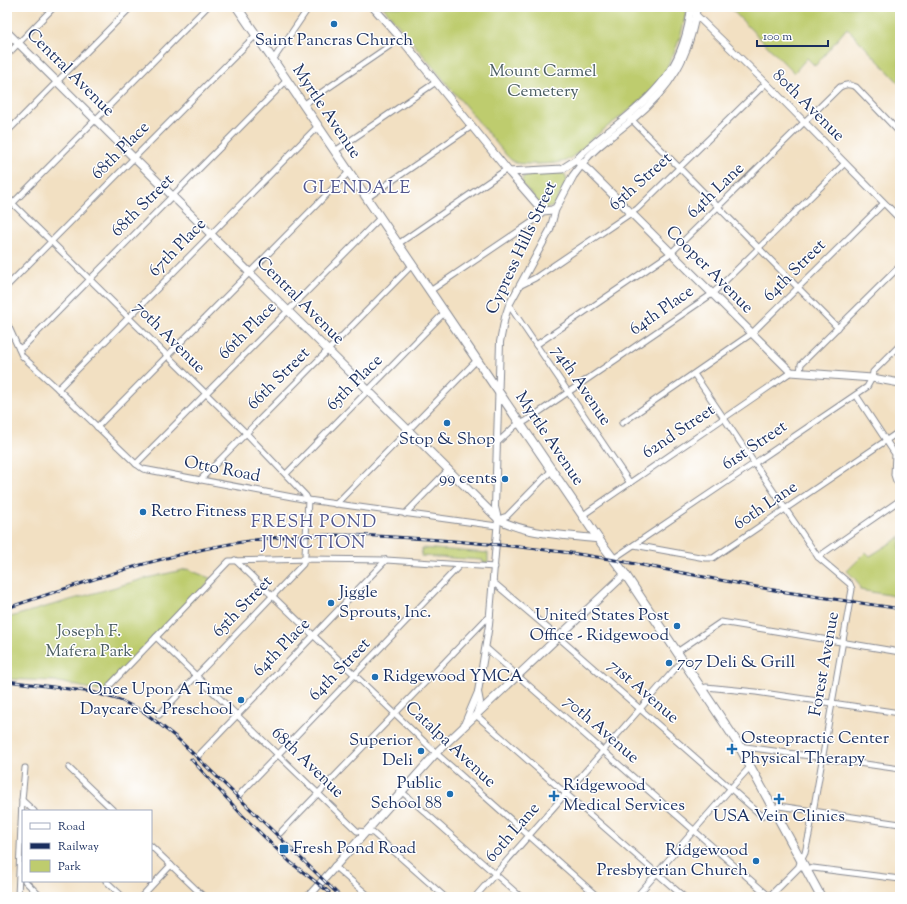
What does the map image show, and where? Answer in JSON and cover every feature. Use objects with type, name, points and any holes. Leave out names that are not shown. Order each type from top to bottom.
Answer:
[{"type":"main road","name":"Myrtle Avenue","points":[[237,7],[598,538],[625,574],[739,746],[821,897]]},
{"type":"main road","points":[[373,7],[401,38],[543,211],[556,208]]},
{"type":"main road","name":"Central Avenue","points":[[7,32],[409,429],[449,469],[497,522],[524,530],[598,538]]},
{"type":"main road","points":[[508,170],[562,169],[579,162]]},
{"type":"main road","name":"Cypress Hills Street","points":[[556,208],[579,162]]},
{"type":"main road","name":"Cooper Avenue","points":[[579,162],[791,372]]},
{"type":"main road","points":[[562,169],[567,173],[570,180]]},
{"type":"main road","points":[[791,372],[872,378],[900,383]]},
{"type":"main road","points":[[308,897],[436,753],[625,574]]},
{"type":"street","points":[[7,55],[54,7]]},
{"type":"street","points":[[7,132],[130,7]]},
{"type":"street","points":[[7,209],[207,7]]},
{"type":"street","points":[[273,60],[309,7]]},
{"type":"street","name":"Cypress Hills Street","points":[[630,118],[652,95],[670,71],[685,41],[691,7]]},
{"type":"street","name":"Cypress Hills Street","points":[[579,162],[585,150],[657,98],[674,75],[684,57],[694,28],[696,7]]},
{"type":"street","name":"80th Avenue","points":[[696,15],[766,83],[900,219]]},
{"type":"street","name":"68th Place","points":[[7,286],[256,35]]},
{"type":"street","points":[[303,104],[401,38]]},
{"type":"street","name":"68th Street","points":[[19,349],[24,346],[287,80]]},
{"type":"street","points":[[335,151],[436,82]]},
{"type":"street","name":"65th Street","points":[[521,285],[535,278],[632,213],[766,83]]},
{"type":"street","name":"64th Lane","points":[[536,346],[671,253],[719,208],[840,87],[845,84],[850,84],[856,87],[900,133]]},
{"type":"street","points":[[630,118],[838,328]]},
{"type":"street","name":"67th Place","points":[[58,389],[318,126]]},
{"type":"street","points":[[367,198],[472,126]]},
{"type":"street","name":"64th Place","points":[[496,444],[515,426],[521,424],[712,294],[845,162]]},
{"type":"street","points":[[398,244],[508,170]]},
{"type":"street","points":[[97,427],[349,172]]},
{"type":"street","name":"70th Avenue","points":[[7,198],[246,433],[286,474],[308,500]]},
{"type":"street","name":"64th Street","points":[[622,423],[751,334],[884,203]]},
{"type":"street","name":"Cypress Hills Street","points":[[464,725],[478,692],[486,648],[495,567],[497,522],[495,507],[496,444],[500,342],[504,317],[550,230],[556,208]]},
{"type":"street","points":[[430,291],[538,218],[543,211]]},
{"type":"street","name":"66th Place","points":[[136,464],[380,218]]},
{"type":"street","name":"66th Street","points":[[200,480],[412,265]]},
{"type":"street","points":[[800,373],[801,364],[900,266]]},
{"type":"street","name":"74th Avenue","points":[[509,305],[630,483]]},
{"type":"street","name":"65th Place","points":[[286,474],[445,312]]},
{"type":"street","name":"Otto Road","points":[[7,323],[22,356],[143,469],[308,500],[405,514],[497,522]]},
{"type":"street","name":"61st Street","points":[[613,559],[867,387],[872,378],[873,372],[900,345]]},
{"type":"street","points":[[336,504],[477,360]]},
{"type":"street","name":"62nd Street","points":[[583,515],[791,372]]},
{"type":"street","points":[[694,374],[818,557],[900,500]]},
{"type":"street","points":[[856,395],[895,454],[894,475],[896,481],[900,485]]},
{"type":"street","name":"60th Lane","points":[[634,545],[705,558],[713,558],[900,431]]},
{"type":"street","points":[[405,514],[449,469]]},
{"type":"street","points":[[497,522],[507,516],[552,470]]},
{"type":"street","points":[[305,559],[308,500]]},
{"type":"street","name":"Forest Avenue","points":[[769,897],[798,867],[806,853],[852,589],[850,584],[818,557]]},
{"type":"street","points":[[110,685],[230,561],[305,559],[386,560],[495,567]]},
{"type":"street","name":"65th Street","points":[[159,715],[303,564],[305,559]]},
{"type":"street","name":"Catalpa Avenue","points":[[235,560],[436,753],[598,897]]},
{"type":"street","name":"64th Place","points":[[198,756],[386,560]]},
{"type":"street","name":"64th Street","points":[[239,795],[460,565]]},
{"type":"street","name":"71st Avenue","points":[[493,582],[762,816],[774,810]]},
{"type":"street","points":[[280,833],[490,615]]},
{"type":"street","points":[[676,652],[721,622],[900,652]]},
{"type":"street","name":"68th Avenue","points":[[156,637],[356,831],[373,833],[445,897]]},
{"type":"street","name":"70th Avenue","points":[[486,648],[769,897]]},
{"type":"street","name":"60th Lane","points":[[475,897],[682,661]]},
{"type":"street","points":[[701,690],[706,687],[734,690],[900,713]]},
{"type":"street","name":"Cypress Hills Street","points":[[476,715],[480,702],[478,692]]},
{"type":"street","points":[[476,715],[684,897]]},
{"type":"street","points":[[739,746],[900,769]]},
{"type":"street","points":[[636,897],[750,767]]},
{"type":"street","points":[[18,897],[22,879],[22,800],[25,768]]},
{"type":"street","points":[[69,768],[113,810]]},
{"type":"street","points":[[401,792],[521,897]]},
{"type":"street","points":[[22,800],[33,810]]},
{"type":"street","points":[[774,810],[779,806],[900,824]]},
{"type":"street","points":[[152,847],[204,897]]},
{"type":"street","points":[[141,897],[171,865]]},
{"type":"street","points":[[334,866],[370,897]]},
{"type":"street","points":[[806,870],[813,868],[900,879]]},
{"type":"street","points":[[25,882],[41,897]]},
{"type":"street","points":[[107,882],[123,897]]},
{"type":"green space","name":"Mount Carmel Cemetery","points":[[383,7],[687,7],[681,35],[670,61],[661,78],[638,103],[569,159],[556,163],[520,164],[512,161],[507,156]]},
{"type":"green space","points":[[729,7],[900,7],[900,84],[847,28],[815,66],[807,58],[794,73]]},
{"type":"green space","points":[[560,172],[565,174],[567,181],[553,207],[544,208],[523,185],[522,178],[528,174]]},
{"type":"green space","points":[[900,537],[900,597],[860,590],[857,582],[847,571],[866,552],[870,556]]},
{"type":"green space","points":[[422,548],[488,553],[488,563],[483,563],[483,560],[421,556]]},
{"type":"green space","name":"Joseph F. Mafera Park","points":[[187,569],[212,579],[104,692],[55,681],[7,679],[7,618],[147,578]]},
{"type":"railway","points":[[7,608],[138,566],[204,549],[271,538],[334,535],[440,540],[562,552],[603,558],[774,590],[900,609]]},
{"type":"railway","points":[[7,681],[92,692],[120,700],[144,712],[177,738],[341,897]]},
{"type":"railway","points":[[191,759],[242,815],[290,862],[329,892]]},
{"type":"place","name":"Saint Pancras Church","points":[[334,24]]},
{"type":"place","name":"Stop & Shop","points":[[447,423]]},
{"type":"place","name":"99 cents","points":[[505,479]]},
{"type":"place","name":"Retro Fitness","points":[[143,512]]},
{"type":"place","name":"Jiggle Sprouts, Inc.","points":[[331,603]]},
{"type":"place","name":"United States Post Office - Ridgewood","points":[[677,626]]},
{"type":"place","name":"707 Deli & Grill","points":[[669,663]]},
{"type":"place","name":"Ridgewood YMCA","points":[[375,677]]},
{"type":"place","name":"Once Upon A Time Daycare & Preschool","points":[[241,700]]},
{"type":"place","name":"Osteopractic Center Physical Therapy","points":[[732,749]]},
{"type":"place","name":"Superior Deli","points":[[421,751]]},
{"type":"place","name":"Public School 88","points":[[450,794]]},
{"type":"place","name":"Ridgewood Medical Services","points":[[554,796]]},
{"type":"place","name":"USA Vein Clinics","points":[[779,799]]},
{"type":"place","name":"Fresh Pond Road","points":[[284,849]]},
{"type":"place","name":"Ridgewood Presbyterian Church","points":[[756,861]]},
{"type":"district","name":"GLENDALE","points":[[357,189]]},
{"type":"district","name":"FRESH POND JUNCTION","points":[[314,533]]}]
